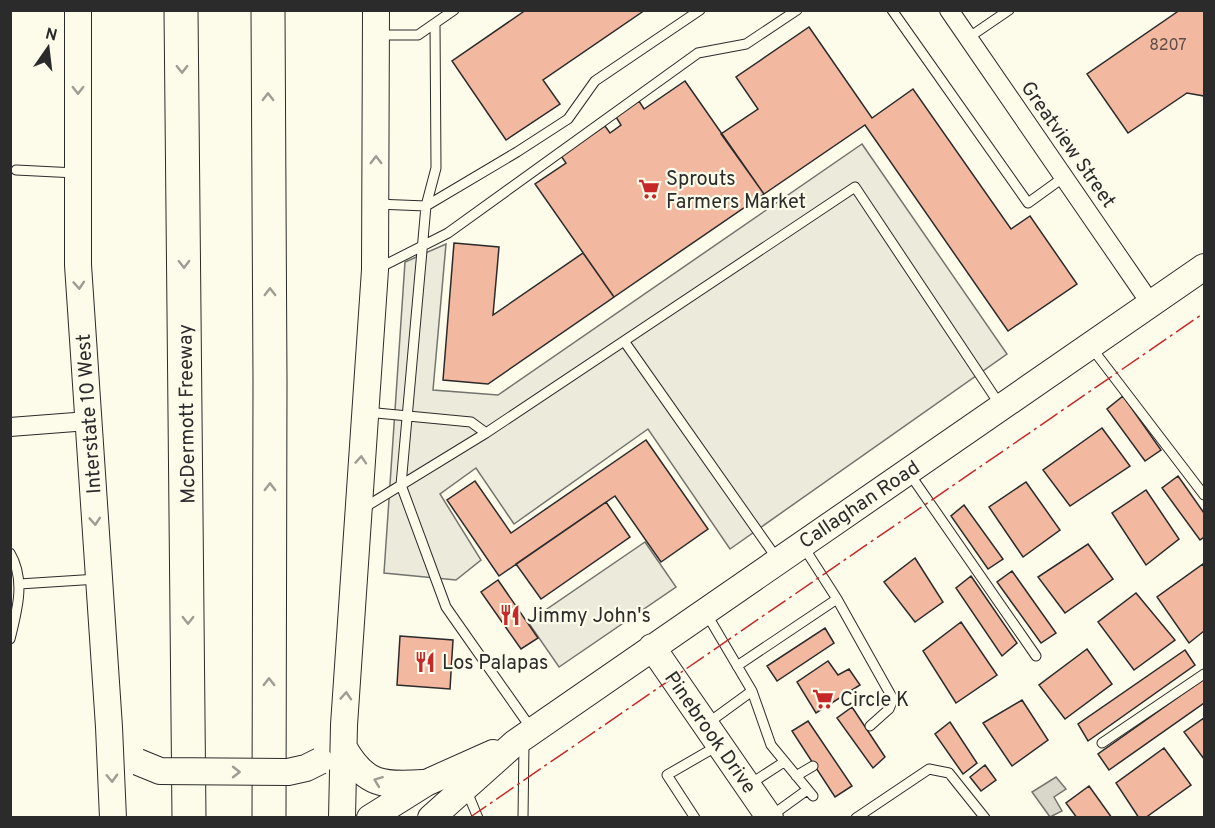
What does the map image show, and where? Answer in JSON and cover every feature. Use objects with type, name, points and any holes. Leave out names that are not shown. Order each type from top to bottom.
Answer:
[{"type":"highway","name":"McDermott Freeway","points":[[182,10],[189,818]]},
{"type":"highway","points":[[268,10],[269,818]]},
{"type":"main road","name":"Interstate 10 West","points":[[78,10],[78,265],[110,727],[113,818]]},
{"type":"main road","points":[[342,818],[344,737],[357,511],[375,270],[376,23]]},
{"type":"main road","name":"Callaghan Road","points":[[431,818],[524,737],[651,647],[1204,267]]},
{"type":"main road","name":"Pinebrook Drive","points":[[651,647],[770,817]]},
{"type":"main road","points":[[110,727],[122,749],[138,762],[160,771],[288,772],[306,768],[320,761],[344,737]]},
{"type":"main road","points":[[344,737],[356,768],[376,782],[390,785],[426,783]]},
{"type":"main road","name":"Callaghan Road","points":[[370,818],[426,783],[524,737]]},
{"type":"street","name":"Greatview Street","points":[[949,10],[1151,304]]},
{"type":"street","points":[[10,427],[88,421]]},
{"type":"lane","points":[[376,23],[418,35],[454,10]]},
{"type":"lane","points":[[376,204],[426,206],[568,119],[595,81],[700,10]]},
{"type":"lane","points":[[375,270],[448,232],[698,53],[746,44],[797,10]]},
{"type":"lane","points":[[892,10],[1028,203],[1064,177]]},
{"type":"lane","points":[[968,38],[998,14],[1009,10]]},
{"type":"lane","points":[[435,24],[436,168],[426,206],[401,485],[446,607],[524,737],[523,818]]},
{"type":"lane","points":[[16,170],[78,173]]},
{"type":"lane","points":[[357,511],[486,433],[855,187],[1001,407]]},
{"type":"lane","points":[[624,341],[778,560]]},
{"type":"lane","points":[[1091,346],[1204,495]]},
{"type":"lane","points":[[364,412],[471,422],[486,433]]},
{"type":"lane","points":[[908,471],[1036,656]]},
{"type":"lane","points":[[802,544],[837,599],[893,699],[889,710],[870,726]]},
{"type":"lane","points":[[10,553],[19,584],[19,606],[10,639]]},
{"type":"lane","points":[[19,584],[100,579]]},
{"type":"lane","points":[[737,666],[837,599]]},
{"type":"lane","points":[[704,611],[752,691],[771,745],[810,793],[770,817]]},
{"type":"lane","points":[[1102,743],[1204,674]]},
{"type":"lane","points":[[696,818],[667,775],[712,735],[752,691]]},
{"type":"lane","points":[[748,786],[784,762]]},
{"type":"lane","points":[[796,776],[813,766]]},
{"type":"lane","points":[[856,818],[929,769],[949,773],[985,818]]},
{"type":"lane","points":[[466,788],[478,818]]},
{"type":"shaded area","points":[[862,144],[1007,354],[730,549],[648,429],[514,524],[476,468],[440,494],[481,560],[456,580],[384,573],[405,262],[446,244],[433,390],[498,395]]},
{"type":"shaded area","points":[[645,542],[676,587],[559,667],[528,622]]},
{"type":"shaded area","points":[[1056,777],[1066,789],[1054,797],[1062,811],[1050,817],[1032,792]]},
{"type":"building","points":[[526,10],[645,10],[543,80],[560,104],[506,140],[452,61]]},
{"type":"building","points":[[1180,10],[1203,10],[1204,13],[1204,96],[1187,93],[1128,133],[1087,74]]},
{"type":"building","points":[[809,27],[872,118],[913,89],[1011,229],[1030,216],[1077,284],[1008,331],[865,125],[764,194],[721,134],[758,109],[736,77]]},
{"type":"building","name":"Sprouts Farmers Market","points":[[685,81],[764,194],[614,297],[535,184],[566,163],[561,156],[605,126],[610,133],[621,125],[616,117],[639,101],[644,109]]},
{"type":"building","points":[[454,243],[499,247],[493,315],[583,253],[614,297],[488,384],[443,380]]},
{"type":"building","points":[[1123,396],[1161,450],[1145,461],[1107,409]]},
{"type":"building","points":[[1102,428],[1130,466],[1070,506],[1043,470]]},
{"type":"building","points":[[646,440],[708,529],[661,562],[615,496],[499,576],[447,500],[475,481],[511,533]]},
{"type":"building","points":[[1178,476],[1204,513],[1204,537],[1200,540],[1162,488]]},
{"type":"building","points":[[1026,482],[1060,530],[1023,557],[989,507]]},
{"type":"building","points":[[1146,490],[1179,539],[1146,565],[1112,513]]},
{"type":"building","points":[[606,502],[630,537],[541,599],[516,564]]},
{"type":"building","points":[[964,505],[1003,559],[988,569],[951,516]]},
{"type":"building","points":[[1088,544],[1113,579],[1065,613],[1038,577]]},
{"type":"building","points":[[915,558],[943,602],[915,622],[884,582]]},
{"type":"building","points":[[1203,564],[1204,631],[1189,643],[1157,597]]},
{"type":"building","points":[[1012,571],[1056,633],[1041,643],[997,582]]},
{"type":"building","points":[[971,576],[1017,643],[1002,656],[956,588]]},
{"type":"building","name":"Jimmy John's","points":[[498,580],[538,638],[521,649],[481,592]]},
{"type":"building","points":[[1136,593],[1175,640],[1134,670],[1098,622]]},
{"type":"building","points":[[961,622],[997,675],[956,703],[923,651]]},
{"type":"building","points":[[825,628],[834,643],[777,681],[767,666]]},
{"type":"building","name":"Los Palapas","points":[[400,636],[453,640],[450,689],[397,685]]},
{"type":"building","points":[[1087,649],[1112,684],[1065,719],[1039,685]]},
{"type":"building","points":[[1185,650],[1195,665],[1088,741],[1078,724]]},
{"type":"building","name":"Circle K","points":[[828,661],[838,675],[849,669],[860,685],[816,713],[797,682]]},
{"type":"building","points":[[1204,679],[1204,703],[1109,770],[1098,754]]},
{"type":"building","points":[[1022,700],[1048,740],[1012,766],[983,723]]},
{"type":"building","points":[[852,707],[885,757],[873,768],[837,718]]},
{"type":"building","points":[[1204,718],[1204,759],[1184,732]]},
{"type":"building","points":[[808,721],[852,786],[835,797],[792,731]]},
{"type":"building","points":[[950,722],[977,763],[963,774],[935,734]]},
{"type":"building","points":[[1164,748],[1191,785],[1145,818],[1139,818],[1116,783]]},
{"type":"building","points":[[985,765],[996,780],[981,791],[970,777]]},
{"type":"building","points":[[1089,786],[1112,818],[1077,818],[1066,803]]},
{"type":"power","points":[[469,818],[1204,313]]},
{"type":"place","name":"Sprouts Farmers Market","points":[[649,189]]},
{"type":"place","name":"Jimmy John's","points":[[510,615]]},
{"type":"place","name":"Los Palapas","points":[[425,662]]},
{"type":"place","name":"Circle K","points":[[823,699]]}]
